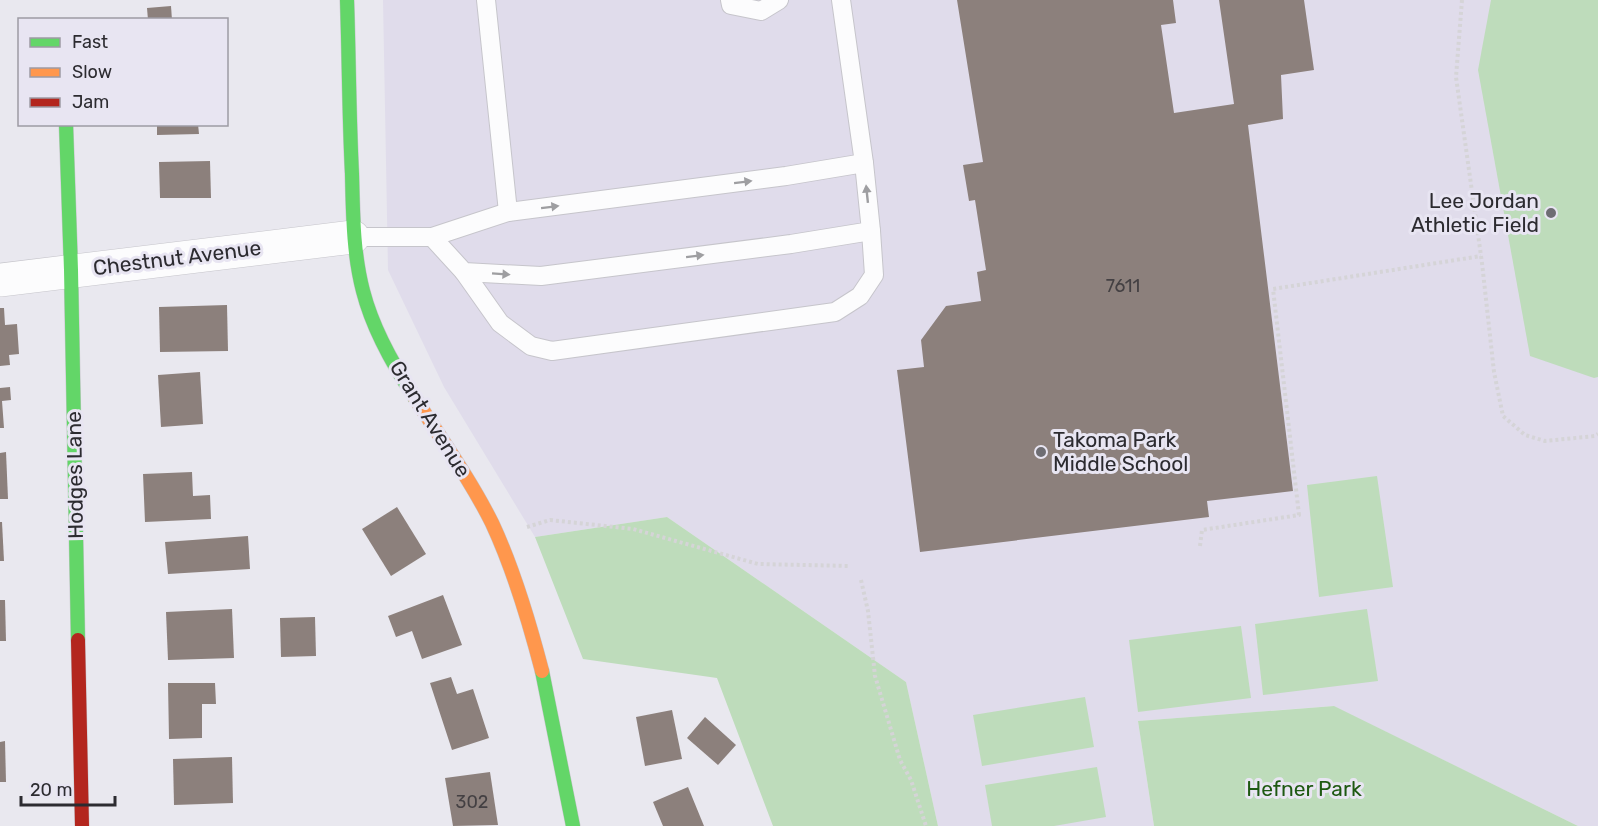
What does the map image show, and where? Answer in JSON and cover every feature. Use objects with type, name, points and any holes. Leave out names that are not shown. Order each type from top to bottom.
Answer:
[{"type":"street","name":"Grant Avenue","points":[[347,0],[353,237],[364,294],[376,327],[404,380],[474,491],[492,524],[509,565],[535,642],[547,687],[573,826]]},
{"type":"street","name":"Hodges Lane","points":[[66,126],[82,826]]},
{"type":"street","name":"Chestnut Avenue","points":[[0,280],[353,237]]},
{"type":"lane","points":[[486,0],[508,212]]},
{"type":"lane","points":[[731,2],[760,11],[779,0]]},
{"type":"lane","points":[[432,237],[464,272],[500,323],[531,346],[552,351],[835,312],[860,296],[874,275],[864,163],[841,0]]},
{"type":"lane","points":[[353,237],[432,237],[508,212],[786,176],[864,163]]},
{"type":"lane","points":[[464,272],[542,276],[791,244],[871,231]]},
{"type":"path","points":[[1462,0],[1456,77],[1481,256],[1494,372],[1503,416],[1525,435],[1545,441],[1598,434]]},
{"type":"path","points":[[1200,546],[1202,530],[1299,515],[1273,289],[1481,256]]},
{"type":"path","points":[[520,529],[550,520],[633,529],[758,564],[850,566]]},
{"type":"path","points":[[861,580],[868,611],[875,676],[900,760],[911,780],[926,826]]},
{"type":"shaded area","name":"Takoma Park Middle School","points":[[383,0],[1598,0],[1598,826],[1578,826],[1333,706],[1138,721],[1154,826],[938,826],[906,682],[667,517],[535,537],[444,387],[388,270]]},
{"type":"green space","name":"Lee Jordan Athletic Field","points":[[1491,0],[1598,0],[1598,377],[1594,378],[1530,356],[1478,70]]},
{"type":"green space","points":[[1377,476],[1393,587],[1319,597],[1307,485]]},
{"type":"green space","points":[[667,517],[906,682],[938,826],[773,826],[717,678],[583,659],[535,537]]},
{"type":"green space","points":[[1367,609],[1378,681],[1263,695],[1255,624]]},
{"type":"green space","points":[[1241,626],[1251,698],[1138,712],[1129,640]]},
{"type":"green space","points":[[1085,697],[1094,747],[982,766],[973,715]]},
{"type":"green space","name":"Hefner Park","points":[[1334,706],[1578,826],[1154,826],[1138,721]]},
{"type":"green space","points":[[1097,767],[1106,817],[1054,826],[992,826],[985,785]]},
{"type":"building","name":"Takoma Park Middle School","points":[[957,0],[1173,0],[1176,23],[1161,25],[1174,113],[1234,104],[1219,0],[1304,0],[1314,70],[1281,75],[1283,119],[1248,125],[1293,491],[1207,501],[1209,517],[920,552],[897,370],[924,367],[921,340],[946,306],[981,301],[977,272],[986,270],[975,200],[969,201],[963,165],[983,162]]},
{"type":"building","points":[[171,6],[172,18],[148,18],[147,8]]},
{"type":"building","points":[[157,126],[198,126],[199,134],[157,135]]},
{"type":"building","points":[[210,161],[211,198],[160,198],[159,162]]},
{"type":"building","points":[[227,305],[228,351],[160,352],[159,307]]},
{"type":"building","points":[[0,308],[4,308],[5,325],[17,324],[19,354],[9,355],[10,365],[0,366]]},
{"type":"building","points":[[200,372],[203,424],[161,427],[158,375]]},
{"type":"building","points":[[10,387],[11,400],[2,401],[4,428],[0,428],[0,388]]},
{"type":"building","points":[[6,452],[8,499],[0,499],[0,453]]},
{"type":"building","points":[[192,472],[193,496],[210,495],[211,519],[145,522],[143,474]]},
{"type":"building","points":[[397,507],[426,554],[391,576],[362,529]]},
{"type":"building","points":[[0,522],[2,522],[4,561],[0,561]]},
{"type":"building","points":[[248,536],[250,569],[168,574],[165,542]]},
{"type":"building","points":[[443,595],[462,645],[422,659],[412,631],[396,637],[388,616]]},
{"type":"building","points":[[0,600],[5,600],[6,641],[0,641]]},
{"type":"building","points":[[232,609],[234,658],[168,660],[166,612]]},
{"type":"building","points":[[315,617],[316,656],[281,657],[280,618]]},
{"type":"building","points":[[451,677],[457,694],[473,689],[489,738],[452,750],[430,683]]},
{"type":"building","points":[[168,683],[215,683],[216,704],[202,704],[202,738],[169,739]]},
{"type":"building","points":[[672,710],[682,759],[645,766],[636,717]]},
{"type":"building","points":[[705,717],[736,745],[718,765],[687,738]]},
{"type":"building","points":[[5,741],[6,782],[0,782],[0,742]]},
{"type":"building","points":[[232,757],[233,803],[174,805],[173,759]]},
{"type":"building","points":[[490,772],[498,825],[453,826],[445,778]]},
{"type":"building","points":[[688,787],[704,826],[663,826],[653,802]]},
{"type":"traffic: fast","points":[[347,0],[353,218],[357,262],[367,305],[378,333],[415,398]]},
{"type":"traffic: fast","points":[[66,126],[78,640]]},
{"type":"traffic: fast","points":[[542,671],[573,826]]},
{"type":"traffic: slow","points":[[415,398],[465,475],[492,523],[520,596],[542,671]]},
{"type":"traffic: jam","points":[[78,640],[82,826]]},
{"type":"place","name":"Lee Jordan Athletic Field","points":[[1551,213]]},
{"type":"place","name":"Takoma Park Middle School","points":[[1041,452]]}]
